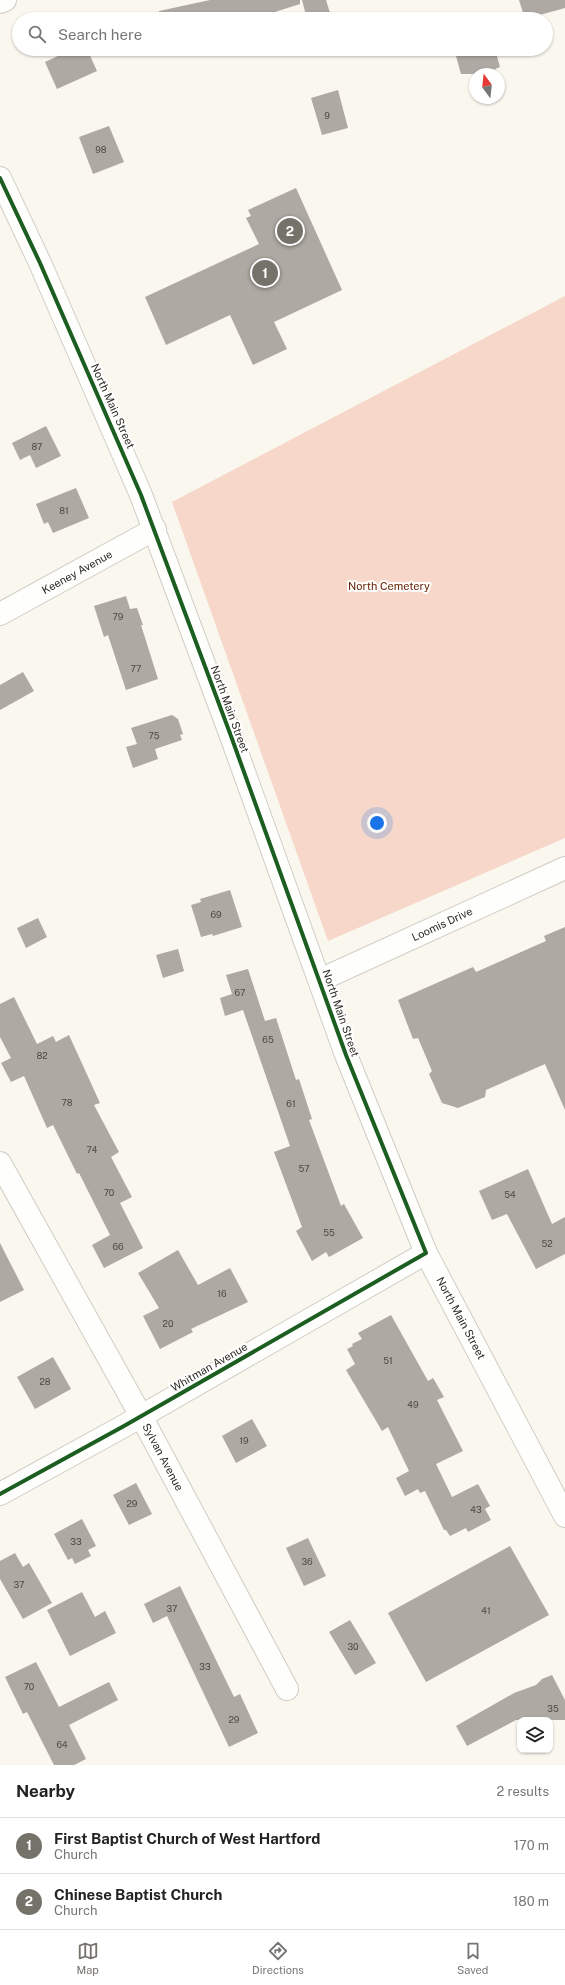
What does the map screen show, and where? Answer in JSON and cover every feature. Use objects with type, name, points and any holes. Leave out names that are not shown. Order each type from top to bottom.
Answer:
[{"type":"street","points":[[0,2],[5,0]]},
{"type":"street","name":"North Main Street","points":[[0,178],[43,270],[155,529],[346,1055],[426,1253],[565,1516]]},
{"type":"street","name":"Keeney Avenue","points":[[0,614],[155,529]]},
{"type":"street","name":"Loomis Drive","points":[[320,980],[565,868]]},
{"type":"street","name":"Sylvan Avenue","points":[[0,1163],[141,1416],[287,1689]]},
{"type":"street","name":"Whitman Avenue","points":[[0,1494],[141,1416],[426,1253]]},
{"type":"green space","name":"North Cemetery","points":[[565,296],[565,838],[328,941],[172,502]]},
{"type":"building","points":[[210,0],[300,0],[300,4],[275,12],[159,11]]},
{"type":"building","points":[[302,0],[326,0],[330,12],[305,12]]},
{"type":"building","points":[[519,0],[565,0],[565,8],[550,12],[523,12]]},
{"type":"building","points":[[58,56],[90,56],[97,71],[57,89],[45,62]]},
{"type":"building","points":[[456,56],[497,56],[500,67],[469,68],[469,74],[461,74]]},
{"type":"building","points":[[338,90],[348,128],[322,135],[311,98]]},
{"type":"building","points":[[109,126],[124,162],[93,174],[79,137]]},
{"type":"building","points":[[296,188],[342,290],[274,322],[287,349],[253,365],[230,315],[166,345],[145,297],[259,244],[246,218],[251,216],[248,210]]},
{"type":"building","points":[[46,426],[61,456],[36,468],[30,455],[20,460],[12,443]]},
{"type":"building","points":[[76,488],[89,518],[53,533],[48,522],[44,524],[36,504]]},
{"type":"building","points":[[126,596],[130,609],[137,608],[158,679],[126,690],[108,635],[104,637],[94,606]]},
{"type":"building","points":[[23,672],[34,691],[0,710],[0,685]]},
{"type":"building","points":[[172,715],[178,719],[183,734],[180,735],[182,740],[155,749],[158,759],[133,768],[126,747],[137,744],[131,728]]},
{"type":"building","points":[[230,890],[242,927],[213,936],[212,934],[201,937],[191,905],[201,902],[200,899]]},
{"type":"building","points":[[38,918],[47,937],[26,948],[17,928]]},
{"type":"building","points":[[565,927],[565,1110],[545,1064],[486,1090],[485,1097],[458,1108],[442,1103],[429,1074],[432,1071],[418,1038],[413,1039],[398,1000],[473,967],[476,972],[546,941],[544,936]]},
{"type":"building","points":[[178,949],[184,971],[163,978],[156,955]]},
{"type":"building","points":[[248,969],[265,1021],[276,1018],[296,1080],[299,1079],[312,1119],[309,1120],[341,1206],[344,1204],[363,1238],[329,1257],[326,1252],[312,1261],[296,1231],[302,1227],[274,1152],[290,1146],[243,1010],[225,1016],[220,998],[232,994],[226,975]]},
{"type":"building","points":[[14,997],[37,1044],[53,1036],[56,1042],[69,1035],[100,1103],[94,1105],[119,1152],[111,1157],[132,1197],[120,1203],[143,1248],[104,1268],[92,1245],[110,1235],[79,1173],[77,1174],[53,1125],[47,1128],[24,1076],[11,1082],[1,1063],[11,1058],[0,1037],[0,1004]]},
{"type":"building","points":[[528,1169],[552,1224],[565,1217],[565,1254],[536,1269],[507,1214],[492,1220],[479,1191]]},
{"type":"building","points":[[0,1243],[24,1290],[0,1302]]},
{"type":"building","points":[[178,1250],[198,1285],[230,1268],[248,1302],[191,1329],[193,1332],[160,1349],[143,1316],[159,1308],[138,1273]]},
{"type":"building","points":[[391,1315],[428,1381],[433,1378],[444,1397],[437,1400],[463,1451],[436,1464],[452,1497],[478,1484],[490,1506],[485,1509],[491,1520],[468,1532],[466,1528],[450,1536],[446,1530],[444,1530],[425,1491],[420,1493],[418,1489],[405,1496],[396,1478],[409,1471],[388,1427],[382,1431],[346,1370],[355,1364],[347,1349],[353,1346],[352,1344],[362,1339],[358,1333]]},
{"type":"building","points":[[53,1357],[71,1389],[35,1409],[17,1377]]},
{"type":"building","points":[[252,1419],[267,1446],[236,1463],[222,1436]]},
{"type":"building","points":[[136,1483],[152,1514],[129,1525],[113,1495]]},
{"type":"building","points":[[82,1519],[96,1546],[88,1550],[91,1556],[75,1564],[72,1558],[68,1560],[54,1534]]},
{"type":"building","points":[[308,1538],[326,1576],[304,1586],[286,1548]]},
{"type":"building","points":[[510,1546],[549,1615],[426,1682],[388,1613]]},
{"type":"building","points":[[15,1553],[23,1567],[29,1563],[52,1603],[23,1619],[0,1579],[0,1561]]},
{"type":"building","points":[[180,1586],[234,1697],[240,1694],[258,1733],[229,1747],[167,1616],[153,1623],[144,1604]]},
{"type":"building","points":[[82,1592],[95,1617],[105,1611],[116,1633],[70,1656],[47,1610]]},
{"type":"building","points":[[350,1620],[376,1663],[355,1675],[329,1632]]},
{"type":"building","points":[[36,1662],[59,1707],[109,1682],[118,1700],[69,1725],[86,1759],[74,1765],[54,1765],[27,1712],[23,1714],[5,1677]]},
{"type":"building","points":[[552,1675],[565,1700],[565,1720],[553,1720],[553,1717],[517,1717],[517,1720],[467,1746],[456,1726],[514,1693],[536,1685],[542,1679]]},
{"type":"cycle path","points":[[0,178],[40,263],[141,495],[231,736],[346,1055],[426,1253],[124,1426],[0,1494]]},
{"type":"place","name":"Chinese Baptist Church","points":[[290,231]]},
{"type":"place","name":"First Baptist Church of West Hartford","points":[[265,273]]}]
